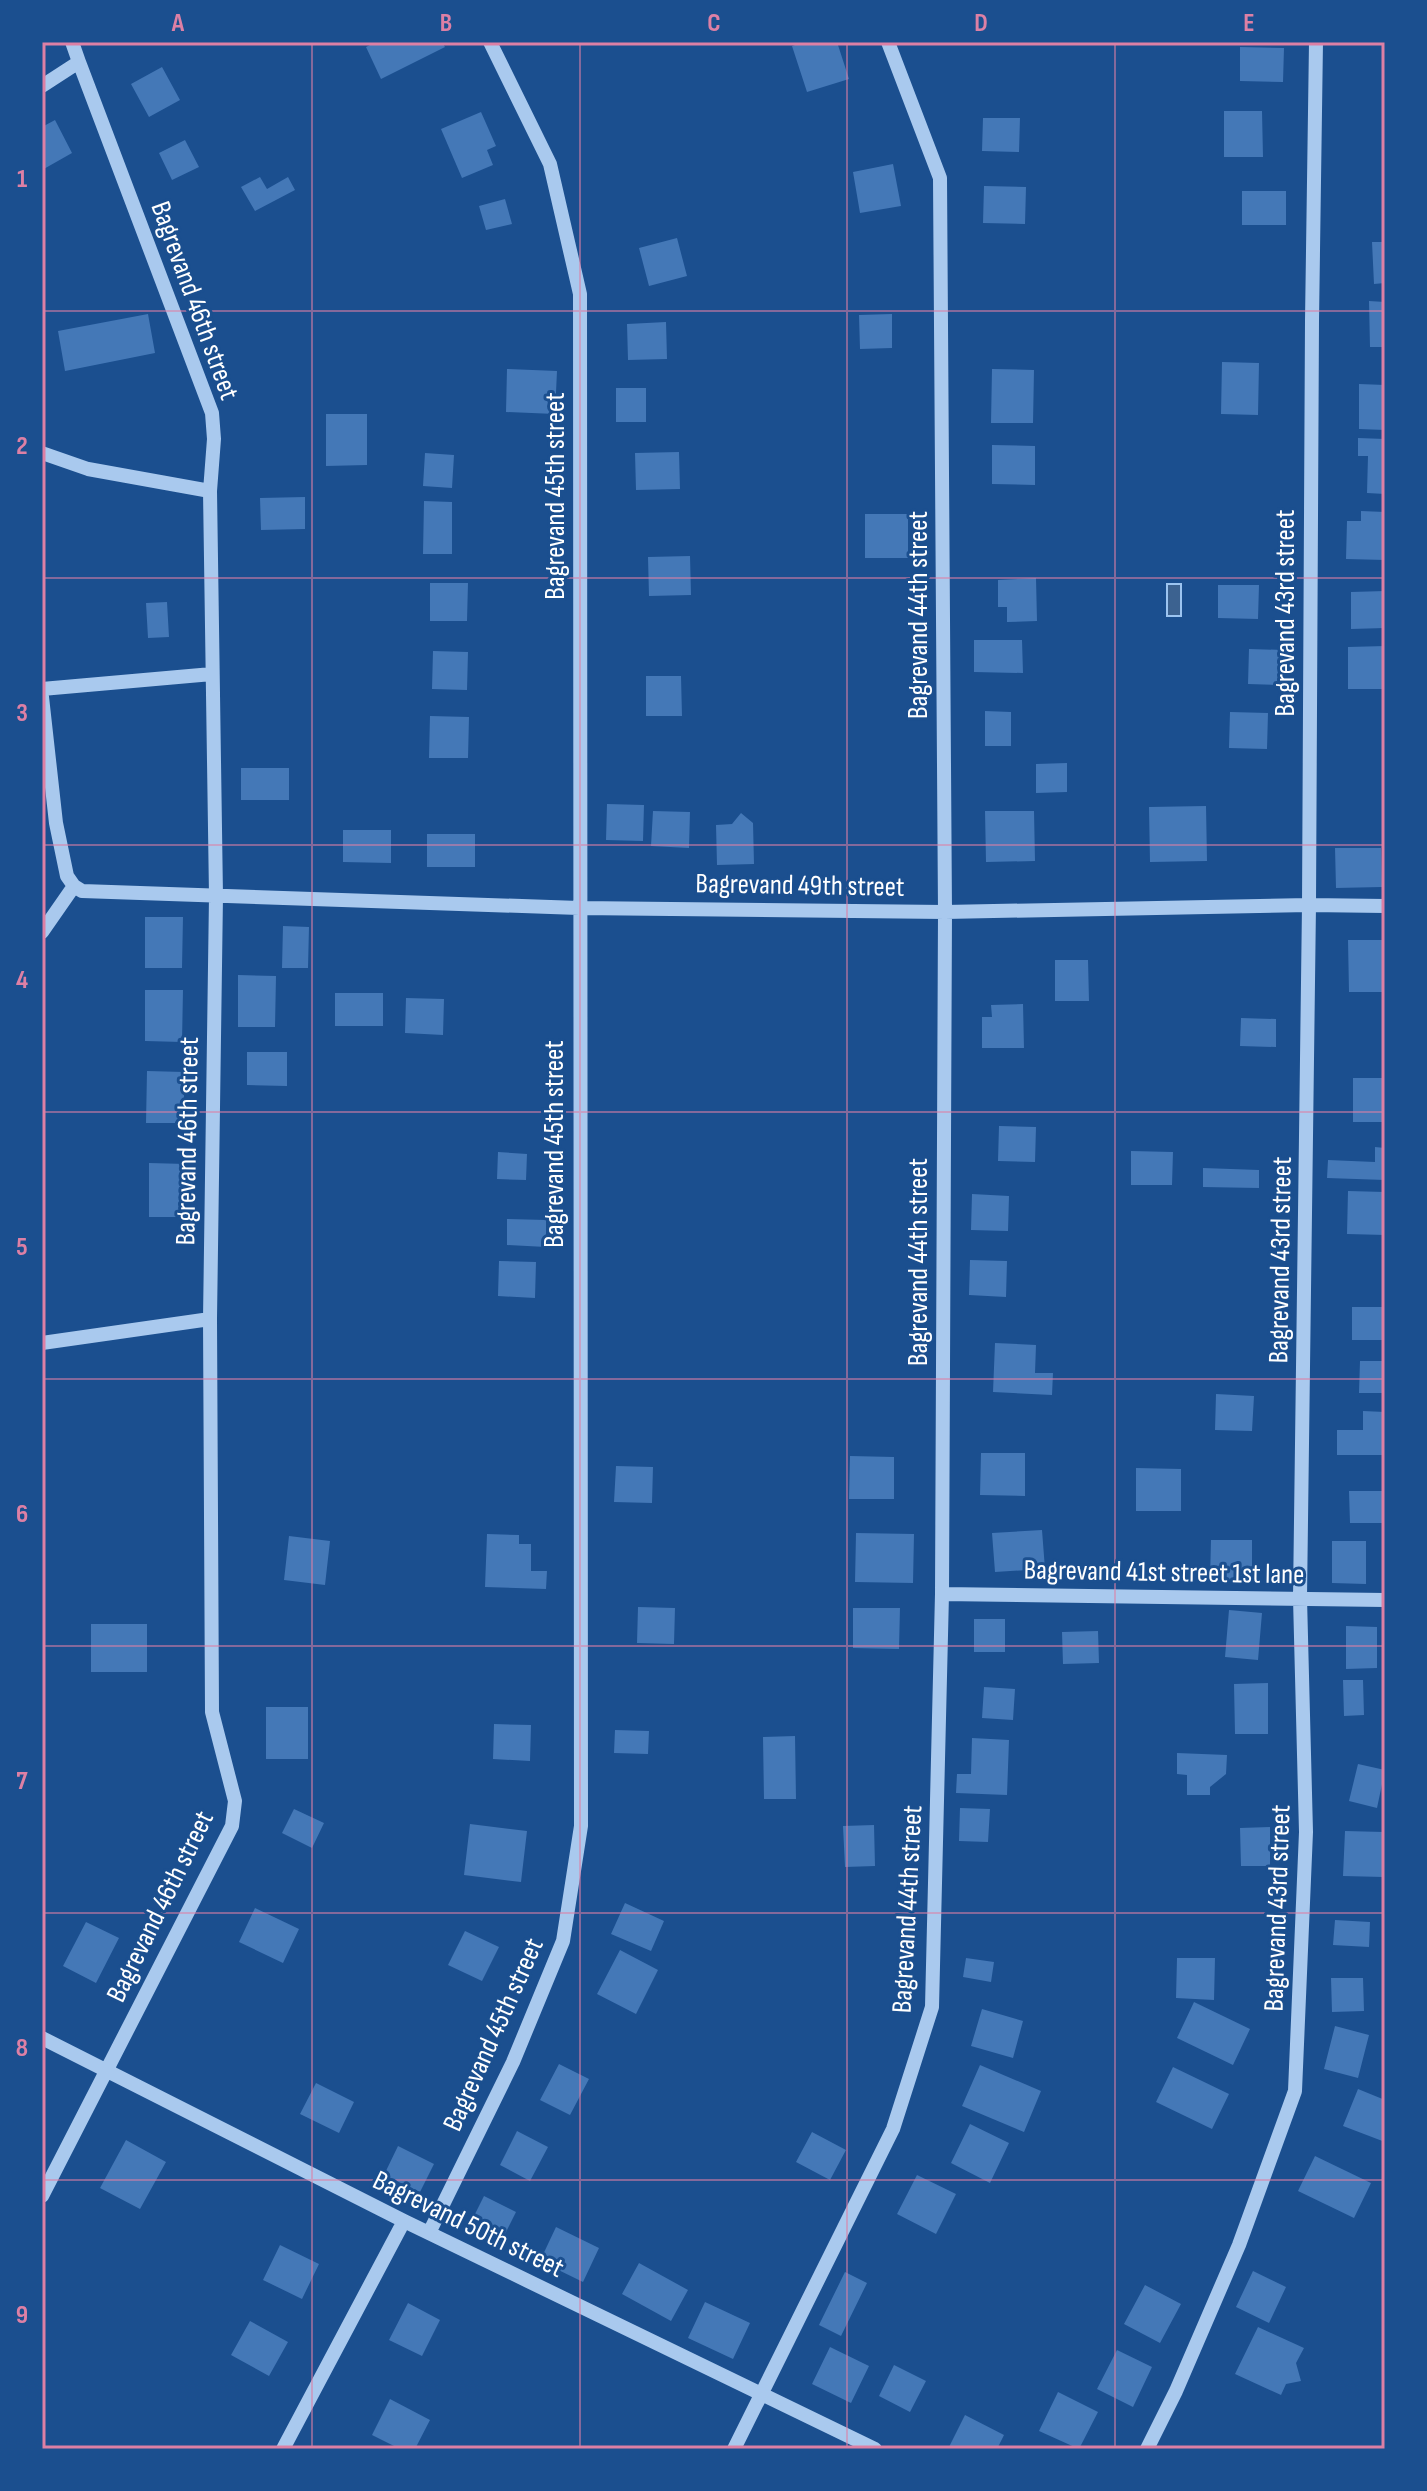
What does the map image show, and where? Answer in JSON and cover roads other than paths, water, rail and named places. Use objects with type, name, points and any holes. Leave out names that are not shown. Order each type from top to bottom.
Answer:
[{"type":"street","name":"Bagrevand 46th street","points":[[42,2196],[232,1826],[235,1801],[212,1712],[210,1319],[216,896],[210,491],[214,439],[212,413],[72,42]]},
{"type":"street","name":"Bagrevand 45th street","points":[[429,2233],[513,2062],[563,1941],[581,1826],[580,294],[550,164],[490,42]]},
{"type":"street","name":"Bagrevand 44th street","points":[[734,2449],[893,2129],[932,2007],[942,1594],[945,912],[940,178],[888,42]]},
{"type":"street","name":"Bagrevand 43rd street","points":[[1147,2449],[1176,2391],[1239,2245],[1295,2091],[1306,1832],[1300,1598],[1316,42]]},
{"type":"street","points":[[42,86],[79,62]]},
{"type":"street","points":[[42,453],[88,469],[210,491]]},
{"type":"street","points":[[42,689],[212,674]]},
{"type":"street","points":[[42,697],[48,800],[67,876],[74,886],[42,932]]},
{"type":"street","name":"Bagrevand 49th street","points":[[74,886],[93,893],[579,908],[945,912],[1385,906]]},
{"type":"street","points":[[42,1343],[210,1319]]},
{"type":"street","name":"Bagrevand 41st street 1st lane","points":[[942,1594],[1385,1600]]},
{"type":"street","name":"Bagrevand 50th street","points":[[42,2038],[404,2221],[875,2449]]},
{"type":"street","points":[[283,2449],[404,2221]]},
{"type":"water","points":[[1167,584],[1181,584],[1181,616],[1167,616]]}]
